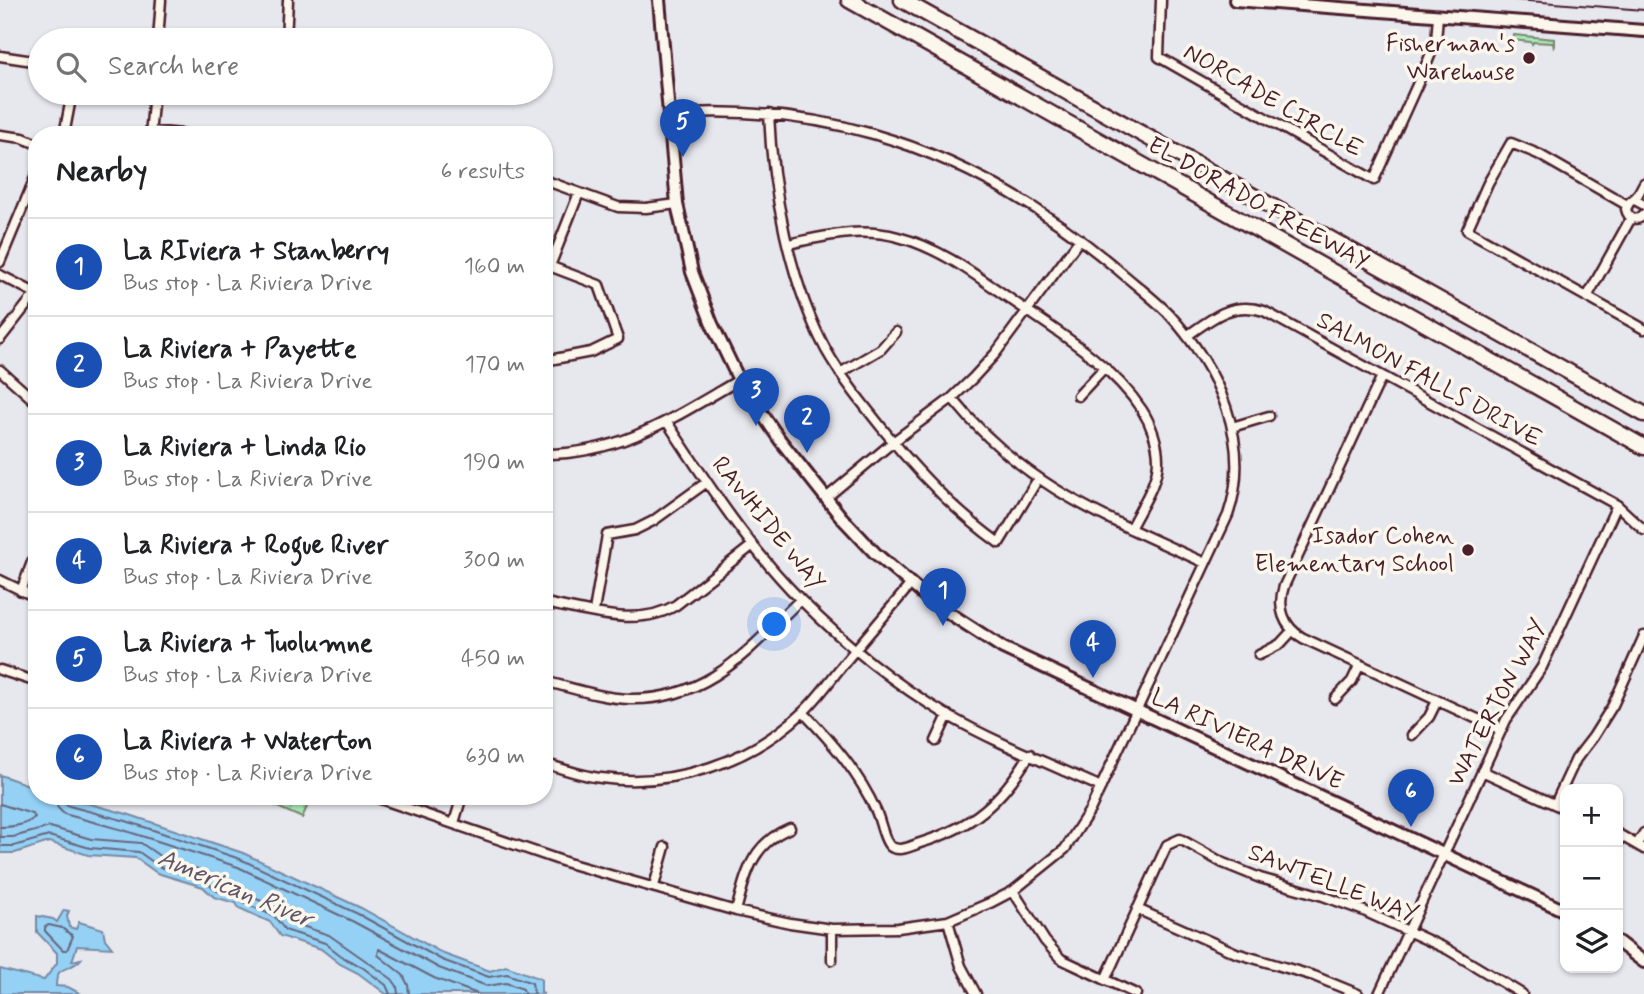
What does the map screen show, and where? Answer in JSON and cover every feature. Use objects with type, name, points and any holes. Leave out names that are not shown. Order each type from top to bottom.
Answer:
[{"type":"highway","name":"EL DORADO FREEWAY","points":[[902,0],[1644,414]]},
{"type":"highway","name":"EL DORADO FREEWAY","points":[[854,3],[1644,447]]},
{"type":"street","points":[[159,28],[161,0]]},
{"type":"street","points":[[287,28],[288,0]]},
{"type":"street","name":"LA RIVIERA DRIVE","points":[[659,0],[677,204],[692,271],[712,324],[739,380],[780,440],[826,498],[875,553],[910,586],[959,622],[1003,648],[1563,910]]},
{"type":"street","name":"NORCADE CIRCLE","points":[[1161,0],[1159,57],[1374,180],[1436,41],[1438,16]]},
{"type":"street","points":[[1236,0],[1644,31]]},
{"type":"street","points":[[0,57],[28,60]]},
{"type":"street","points":[[66,126],[70,105]]},
{"type":"street","points":[[151,126],[153,105]]},
{"type":"street","points":[[399,805],[568,863],[736,911],[790,923],[832,929],[898,928],[948,921],[1013,891],[1065,849],[1090,810],[1228,515],[1236,489],[1238,461],[1232,426],[1213,378],[1187,336],[1152,298],[1080,239],[1011,192],[924,151],[841,125],[769,114],[669,114]]},
{"type":"street","points":[[769,114],[774,170],[788,244],[806,307],[840,373],[893,442],[937,492],[999,543],[1038,479]]},
{"type":"street","points":[[0,135],[28,140]]},
{"type":"street","points":[[1644,205],[1631,202],[1511,143],[1488,183],[1467,230],[1644,329]]},
{"type":"street","points":[[553,183],[618,207],[646,208],[677,204]]},
{"type":"street","points":[[1644,183],[1626,212],[1636,219],[1644,214]]},
{"type":"street","points":[[553,252],[579,193]]},
{"type":"street","points":[[0,262],[28,195]]},
{"type":"street","points":[[1587,297],[1631,218]]},
{"type":"street","points":[[788,244],[849,233],[898,237],[945,256],[1073,343],[1104,368],[1142,411],[1152,430],[1157,450],[1154,480],[1130,528]]},
{"type":"street","points":[[826,498],[893,442],[952,398],[984,367],[1080,239]]},
{"type":"street","points":[[553,267],[599,285],[618,339],[590,352],[553,359]]},
{"type":"street","points":[[0,275],[28,290]]},
{"type":"street","points":[[0,339],[28,304]]},
{"type":"street","name":"SALMON FALLS DRIVE","points":[[1187,336],[1222,312],[1254,308],[1269,314],[1617,505],[1644,530]]},
{"type":"street","points":[[840,373],[881,349],[896,332]]},
{"type":"street","points":[[1078,396],[1104,368]]},
{"type":"street","points":[[0,370],[28,395]]},
{"type":"street","points":[[1382,376],[1282,591],[1282,613],[1292,631],[1501,730]]},
{"type":"street","points":[[553,454],[607,447],[667,422],[739,380]]},
{"type":"street","points":[[952,398],[1000,449],[1038,479],[1077,503],[1205,564]]},
{"type":"street","points":[[1232,426],[1269,416]]},
{"type":"street","name":"RAWHIDE WAY","points":[[667,422],[753,545],[800,600],[876,667],[948,715],[1101,787]]},
{"type":"street","points":[[594,611],[607,536],[635,530],[653,521],[707,482]]},
{"type":"street","name":"WATERTON WAY","points":[[1379,994],[1501,730],[1542,667],[1617,505]]},
{"type":"street","points":[[553,604],[621,617],[648,617],[665,611],[753,545]]},
{"type":"street","points":[[21,591],[28,573]]},
{"type":"street","points":[[0,580],[28,594]]},
{"type":"street","points":[[553,765],[600,778],[638,780],[680,776],[715,767],[760,745],[803,712],[910,586]]},
{"type":"street","points":[[553,683],[627,699],[656,698],[693,689],[739,659],[800,600]]},
{"type":"street","points":[[1259,656],[1280,644],[1292,631]]},
{"type":"street","points":[[1555,804],[1576,759],[1613,705],[1644,636]]},
{"type":"street","points":[[1335,699],[1352,681],[1360,664]]},
{"type":"street","points":[[0,670],[28,679]]},
{"type":"street","points":[[1412,735],[1429,717],[1437,701]]},
{"type":"street","points":[[803,712],[833,743],[869,794],[891,847],[901,849],[953,832],[978,817],[1015,780],[1030,754]]},
{"type":"street","points":[[936,741],[948,715]]},
{"type":"street","points":[[1482,771],[1560,806]]},
{"type":"street","points":[[454,823],[459,805]]},
{"type":"street","points":[[736,911],[749,866],[756,853],[777,833],[790,828]]},
{"type":"street","points":[[1623,837],[1641,846],[1644,833]]},
{"type":"street","name":"SAWTELLE WAY","points":[[1137,909],[1167,845],[1180,839],[1223,863],[1260,878],[1323,896],[1408,931],[1477,965],[1522,994]]},
{"type":"street","points":[[654,886],[665,847]]},
{"type":"street","points":[[1013,891],[1052,951],[1061,959],[1136,994]]},
{"type":"street","points":[[1105,979],[1137,909],[1236,953],[1314,976],[1358,994]]},
{"type":"street","points":[[948,921],[961,966],[974,991],[962,994]]},
{"type":"street","points":[[832,929],[832,960]]},
{"type":"street","points":[[1623,946],[1644,962]]},
{"type":"green space","points":[[1514,35],[1554,39],[1554,49],[1553,43],[1532,44],[1513,40],[1511,46]]},
{"type":"green space","points":[[273,805],[308,805],[302,818]]},
{"type":"water","name":"American River","points":[[0,775],[28,785],[28,805],[94,805],[243,853],[361,908],[444,954],[490,971],[506,966],[541,979],[541,993],[544,994],[386,994],[321,949],[280,936],[270,922],[239,908],[236,903],[214,897],[203,887],[157,873],[136,858],[88,855],[49,842],[15,853],[0,853]]},
{"type":"water","points":[[64,910],[69,911],[69,927],[76,929],[79,922],[103,929],[105,939],[112,948],[77,946],[72,961],[81,959],[58,974],[56,986],[68,987],[81,994],[0,994],[0,969],[44,980],[57,963],[57,953],[37,932],[37,916],[57,922]]},
{"type":"tram line","points":[[1515,0],[1644,10]]},
{"type":"place","name":"Fisherman's Warehouse","points":[[1529,58]]},
{"type":"place","name":"La Riviera + Tuolumne","points":[[683,157]]},
{"type":"place","name":"La Riviera + Linda Rio","points":[[756,426]]},
{"type":"place","name":"La Riviera + Payette","points":[[807,453]]},
{"type":"place","name":"Isador Cohen Elementary School","points":[[1468,550]]},
{"type":"place","name":"La RIviera + Stanberry","points":[[943,626]]},
{"type":"place","name":"La Riviera + Rogue River","points":[[1093,678]]},
{"type":"place","name":"La Riviera + Waterton","points":[[1411,827]]}]
